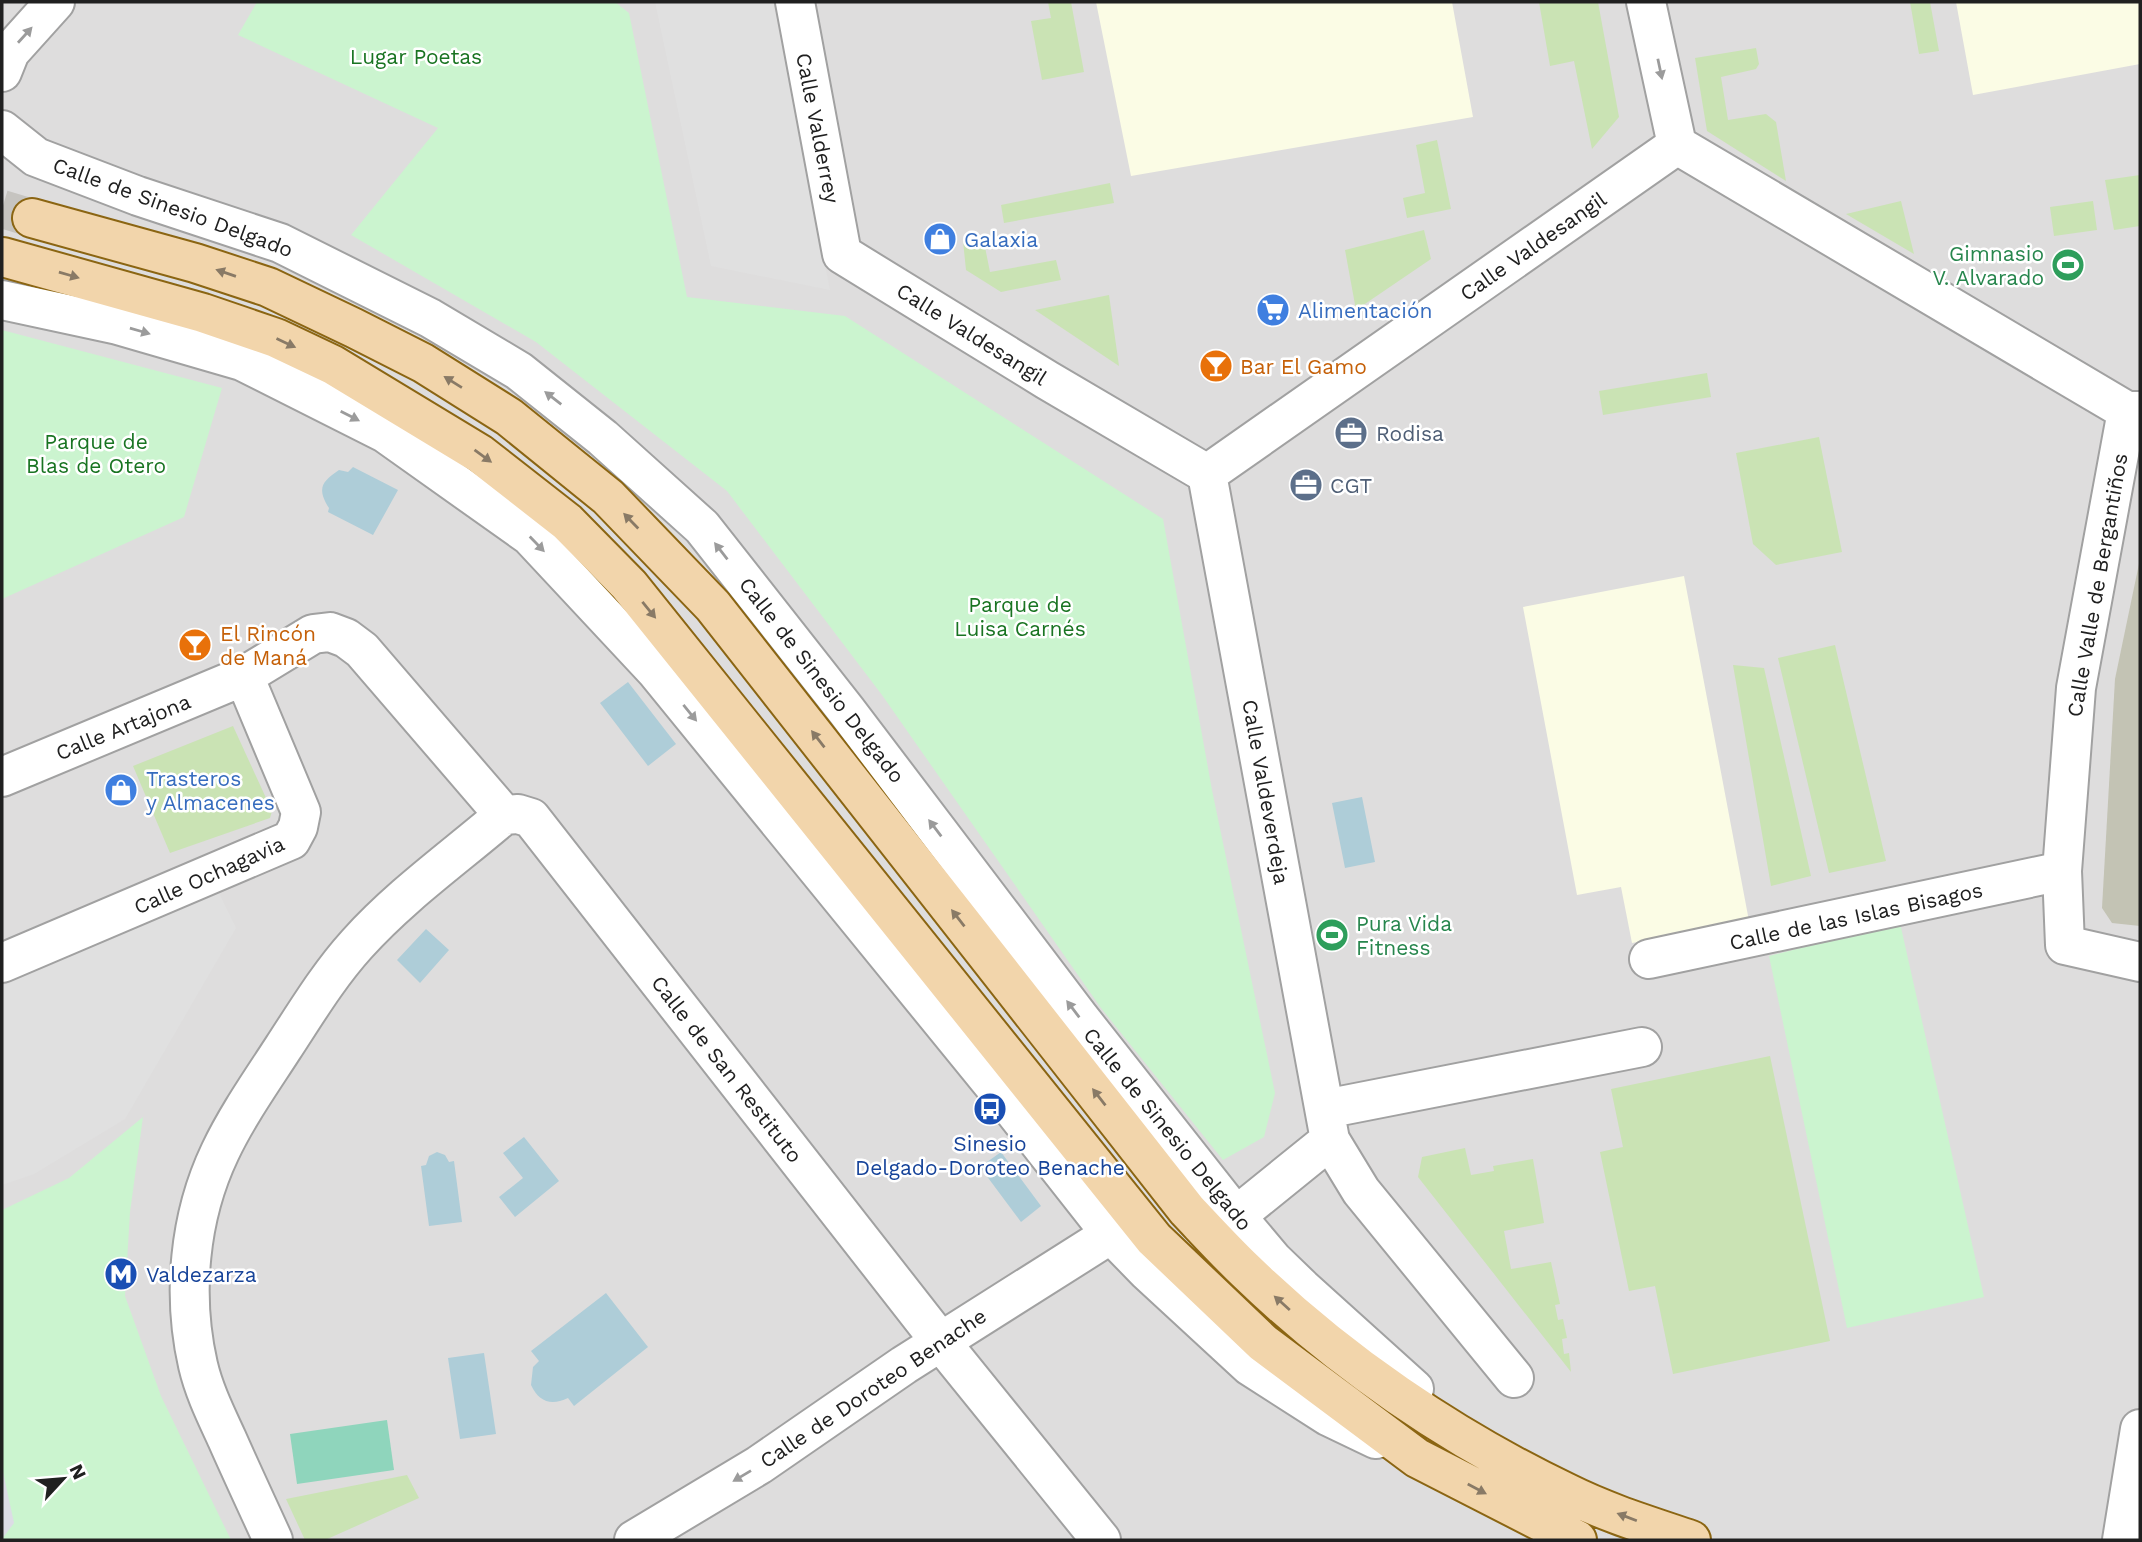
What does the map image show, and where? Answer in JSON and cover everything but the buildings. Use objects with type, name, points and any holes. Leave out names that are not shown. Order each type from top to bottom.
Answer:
[{"type":"main road","name":"Calle de Sinesio Delgado","points":[[32,218],[195,263],[268,288],[423,363],[509,417],[608,497],[713,606],[1187,1210],[1246,1271],[1311,1329],[1369,1375],[1476,1444],[1570,1495],[1691,1540]]},
{"type":"main road","points":[[3,257],[203,313],[288,344],[333,365],[470,447],[567,522],[629,585],[1154,1239],[1263,1343],[1417,1458],[1577,1540]]},
{"type":"street","points":[[2,72],[10,52],[55,2]]},
{"type":"street","name":"Calle Valderrey","points":[[794,2],[842,254]]},
{"type":"street","points":[[1646,2],[1677,145],[2134,411]]},
{"type":"street","name":"Calle de Sinesio Delgado","points":[[2,130],[36,157],[138,196],[279,243],[430,318],[519,371],[603,438],[702,527],[846,709],[1079,1017],[1273,1259],[1476,1444]]},
{"type":"street","name":"Calle Valdesangil","points":[[842,254],[1046,380],[1207,474],[1677,145]]},
{"type":"street","points":[[2,300],[118,325],[242,361],[385,433],[530,536],[656,671],[1004,1098],[1111,1234],[1250,1366],[1328,1416],[1417,1458]]},
{"type":"street","name":"Calle Valle de Bergantiños","points":[[2134,411],[2076,688],[2062,871],[2065,945],[2140,962]]},
{"type":"street","name":"Calle Valdeverdeja","points":[[1207,474],[1327,1125],[1361,1191],[1514,1378]]},
{"type":"street","points":[[244,676],[313,634],[330,632],[346,638],[362,650],[504,815],[357,944],[324,986],[230,1132],[208,1180],[194,1234],[190,1285],[193,1338],[198,1366],[220,1426],[273,1540]]},
{"type":"street","name":"Calle Artajona","points":[[2,777],[244,676]]},
{"type":"street","name":"Calle Ochagavia","points":[[2,963],[291,840],[298,827],[301,812],[244,676]]},
{"type":"street","name":"Calle de San Restituto","points":[[504,815],[518,814],[531,818],[940,1341],[1101,1540]]},
{"type":"street","name":"Calle de las Islas Bisagos","points":[[1649,959],[2062,871]]},
{"type":"street","points":[[1236,1216],[1327,1125],[1642,1047]]},
{"type":"street","name":"Calle de Doroteo Benache","points":[[634,1540],[759,1465],[940,1341],[1111,1234]]},
{"type":"street","points":[[2122,1540],[2140,1429]]},
{"type":"shaded area","points":[[2,2],[2140,2],[2140,1540],[2,1540]]},
{"type":"shaded area","points":[[655,2],[773,2],[830,290],[711,266]]},
{"type":"shaded area","points":[[1096,2],[1452,2],[1473,117],[1131,176]]},
{"type":"shaded area","points":[[1956,2],[2140,2],[2140,64],[1973,95]]},
{"type":"shaded area","points":[[2140,559],[2140,926],[2112,923],[2102,908],[2115,679]]},
{"type":"shaded area","points":[[1684,576],[1749,921],[1632,943],[1621,887],[1577,895],[1523,607]]},
{"type":"shaded area","points":[[218,891],[236,928],[125,1119],[34,1174],[2,1185],[2,986]]},
{"type":"shaded area","points":[[2,1467],[14,1523],[2,1539]]},
{"type":"green space","name":"Parque de Luisa Carnés","points":[[257,2],[615,2],[629,13],[687,297],[845,316],[1163,519],[1212,790],[1275,1093],[1264,1137],[1223,1160],[1101,1008],[882,695],[727,491],[536,342],[351,235],[438,128],[238,35]]},
{"type":"green space","points":[[1048,2],[1071,2],[1084,72],[1042,80],[1031,21],[1051,18]]},
{"type":"green space","points":[[1539,2],[1598,2],[1619,117],[1592,149],[1574,61],[1550,66]]},
{"type":"green space","points":[[1910,2],[1930,2],[1939,51],[1919,54]]},
{"type":"green space","points":[[1756,48],[1759,64],[1756,69],[1721,77],[1728,120],[1766,114],[1776,122],[1786,181],[1707,131],[1695,58]]},
{"type":"green space","points":[[1437,140],[1451,209],[1407,218],[1403,198],[1425,193],[1416,145]]},
{"type":"green space","points":[[2140,175],[2140,226],[2114,230],[2105,180]]},
{"type":"green space","points":[[1110,183],[1114,203],[1004,223],[1001,205]]},
{"type":"green space","points":[[1901,201],[1914,254],[1846,214]]},
{"type":"green space","points":[[2093,201],[2097,230],[2054,236],[2050,207]]},
{"type":"green space","points":[[1424,230],[1431,259],[1356,310],[1345,250]]},
{"type":"green space","points":[[983,237],[990,272],[1056,260],[1061,280],[1001,292],[966,270],[963,241]]},
{"type":"green space","points":[[1109,295],[1119,366],[1035,310]]},
{"type":"green space","name":"Parque de Blas de Otero","points":[[2,330],[222,388],[184,517],[2,599]]},
{"type":"green space","points":[[1707,373],[1711,397],[1603,415],[1599,391]]},
{"type":"green space","points":[[1819,437],[1842,552],[1776,565],[1753,544],[1736,453]]},
{"type":"green space","points":[[1835,645],[1886,861],[1829,873],[1778,658]]},
{"type":"green space","points":[[1733,665],[1764,668],[1811,876],[1771,886]]},
{"type":"green space","points":[[233,726],[272,811],[270,818],[170,853],[133,766]]},
{"type":"green space","points":[[1900,923],[1984,1297],[1847,1328],[1769,956]]},
{"type":"green space","points":[[1770,1056],[1830,1341],[1673,1374],[1655,1286],[1629,1291],[1600,1152],[1623,1147],[1611,1089]]},
{"type":"green space","points":[[143,1117],[130,1212],[125,1296],[161,1396],[231,1540],[2,1540],[2,1210],[69,1178]]},
{"type":"green space","points":[[1465,1148],[1471,1175],[1494,1171],[1493,1166],[1533,1159],[1544,1223],[1504,1231],[1511,1269],[1551,1262],[1560,1304],[1555,1305],[1558,1320],[1563,1319],[1567,1338],[1562,1339],[1564,1354],[1569,1353],[1571,1372],[1418,1177],[1422,1157]]},
{"type":"green space","points":[[387,1420],[394,1470],[297,1484],[290,1434]]},
{"type":"green space","points":[[407,1475],[419,1498],[325,1540],[305,1540],[286,1499]]},
{"type":"water","points":[[353,467],[398,490],[373,535],[328,512],[329,508],[323,496],[323,486],[328,478],[339,470],[348,472]]},
{"type":"water","points":[[628,682],[676,744],[648,766],[600,703]]},
{"type":"water","points":[[1362,797],[1375,862],[1345,868],[1332,803]]},
{"type":"water","points":[[426,929],[449,950],[420,983],[397,960]]},
{"type":"water","points":[[524,1137],[559,1181],[515,1217],[499,1197],[523,1178],[503,1153]]},
{"type":"water","points":[[437,1152],[445,1155],[449,1162],[454,1161],[462,1222],[429,1226],[421,1166],[426,1165],[429,1156]]},
{"type":"water","points":[[1001,1152],[1041,1206],[1021,1222],[980,1167]]},
{"type":"water","points":[[606,1293],[648,1347],[574,1406],[568,1398],[556,1402],[542,1399],[531,1385],[533,1367],[539,1361],[531,1351]]},
{"type":"water","points":[[484,1353],[496,1434],[460,1439],[448,1358]]},
{"type":"tunnel","points":[[2,209],[32,218]]},
{"type":"place","name":"Galaxia","points":[[940,239]]},
{"type":"place","name":"Gimnasio V. Alvarado","points":[[2068,265]]},
{"type":"place","name":"Alimentación","points":[[1273,310]]},
{"type":"place","name":"Bar El Gamo","points":[[1216,366]]},
{"type":"place","name":"Rodisa","points":[[1351,433]]},
{"type":"place","name":"CGT","points":[[1306,485]]},
{"type":"place","name":"El Rincón de Maná","points":[[195,645]]},
{"type":"place","name":"Trasteros y Almacenes","points":[[121,790]]},
{"type":"place","name":"Pura Vida Fitness","points":[[1332,935]]},
{"type":"place","name":"Sinesio Delgado-Doroteo Benache","points":[[990,1109]]},
{"type":"place","name":"Valdezarza","points":[[121,1274]]},
{"type":"park label","name":"Lugar Poetas","points":[[416,56]]}]
